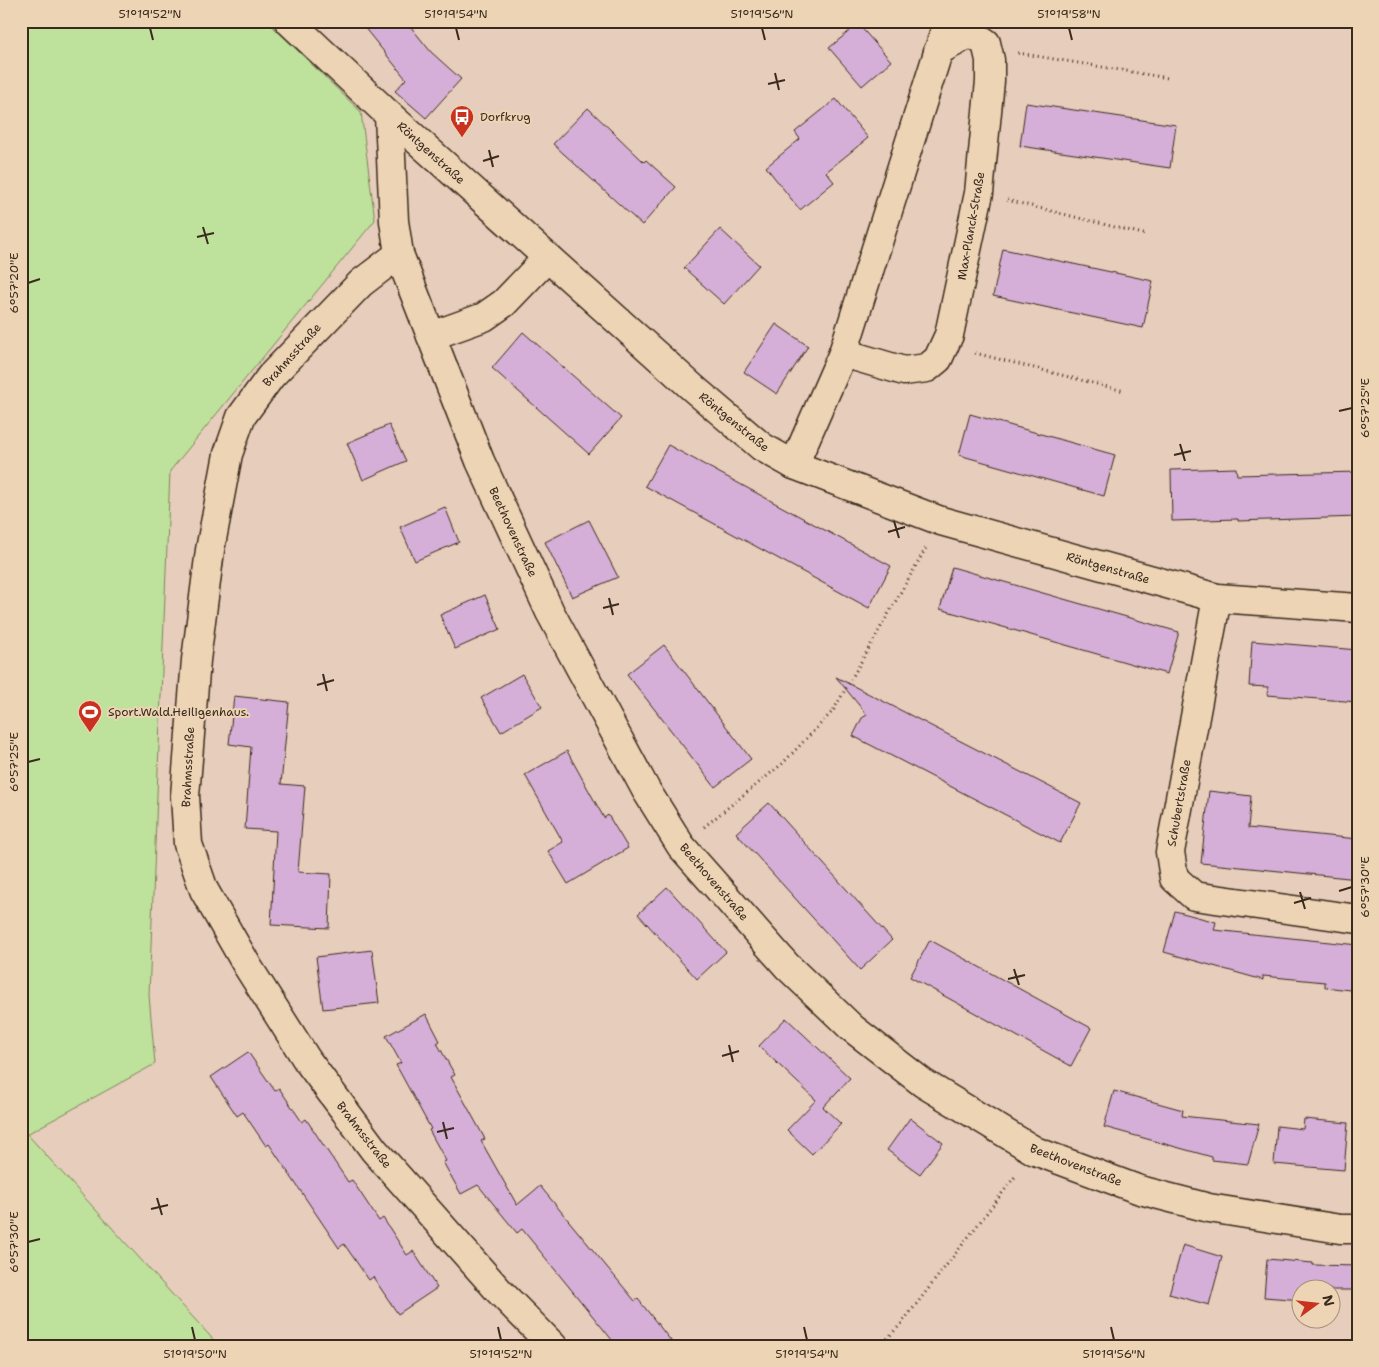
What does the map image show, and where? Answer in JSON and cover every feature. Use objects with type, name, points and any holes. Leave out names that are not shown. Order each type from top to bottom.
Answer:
[{"type":"street","name":"Röntgenstraße","points":[[288,21],[389,115],[693,388],[762,447],[794,465],[941,521],[1217,598],[1358,608]]},
{"type":"street","points":[[794,465],[843,353],[948,21]]},
{"type":"street","name":"Max-Planck-Straße","points":[[843,353],[904,372],[927,368],[938,359],[949,335],[979,193],[990,81],[990,60],[986,43],[971,34],[938,51]]},
{"type":"street","name":"Beethovenstraße","points":[[389,115],[394,221],[399,254],[480,461],[550,612],[646,790],[681,846],[788,966],[852,1028],[922,1083],[1035,1151],[1140,1190],[1209,1208],[1340,1229],[1358,1229]]},
{"type":"street","name":"Brahmsstraße","points":[[399,254],[361,283],[271,376],[241,417],[228,454],[210,550],[196,660],[185,796],[188,844],[204,890],[248,966],[307,1060],[374,1150],[499,1291],[553,1346]]},
{"type":"street","points":[[431,336],[484,317],[504,302],[547,258]]},
{"type":"street","name":"Schubertstraße","points":[[1217,598],[1170,852],[1174,878],[1194,896],[1358,918]]},
{"type":"path","points":[[990,60],[1011,51],[1168,78]]},
{"type":"path","points":[[979,193],[1147,235]]},
{"type":"path","points":[[944,345],[1124,391]]},
{"type":"path","points":[[681,846],[782,764],[833,710],[941,521]]},
{"type":"path","points":[[880,1346],[901,1324],[1012,1180]]},
{"type":"green space","name":"Sport.Wald.Heiligenhaus.","points":[[21,21],[267,21],[361,112],[375,220],[170,471],[149,995],[155,1064],[27,1134],[219,1346],[21,1346]]},
{"type":"building","points":[[359,21],[406,21],[431,52],[461,79],[426,118],[395,91],[406,79]]},
{"type":"building","points":[[858,24],[891,61],[862,86],[829,48]]},
{"type":"building","points":[[836,99],[868,138],[826,172],[834,182],[800,210],[766,167],[800,139],[795,132]]},
{"type":"building","points":[[1026,103],[1176,125],[1170,168],[1020,146]]},
{"type":"building","points":[[588,108],[644,162],[646,160],[676,187],[642,225],[553,144]]},
{"type":"building","points":[[720,229],[759,265],[724,304],[684,268]]},
{"type":"building","points":[[1003,249],[1153,281],[1143,328],[993,296]]},
{"type":"building","points":[[776,324],[808,346],[777,394],[744,372]]},
{"type":"building","points":[[523,332],[621,418],[589,454],[492,368]]},
{"type":"building","points":[[970,414],[1115,455],[1104,496],[959,455]]},
{"type":"building","points":[[389,425],[406,461],[363,480],[347,443]]},
{"type":"building","points":[[668,445],[891,566],[869,608],[645,486]]},
{"type":"building","points":[[1236,468],[1237,475],[1358,472],[1358,517],[1172,521],[1171,470]]},
{"type":"building","points":[[445,507],[459,542],[415,561],[400,527]]},
{"type":"building","points":[[589,520],[618,577],[572,597],[545,542]]},
{"type":"building","points":[[952,567],[1179,632],[1167,674],[940,609]]},
{"type":"building","points":[[485,595],[500,629],[455,649],[440,615]]},
{"type":"building","points":[[1252,641],[1358,650],[1358,702],[1267,695],[1268,687],[1249,686]]},
{"type":"building","points":[[664,645],[751,759],[715,787],[627,674]]},
{"type":"building","points":[[522,674],[542,707],[501,732],[481,698]]},
{"type":"building","points":[[836,677],[1081,803],[1060,843],[853,736],[862,718],[867,715]]},
{"type":"building","points":[[234,696],[289,702],[281,784],[305,786],[298,872],[331,874],[329,928],[271,925],[276,831],[245,829],[251,747],[229,744]]},
{"type":"building","points":[[567,751],[604,818],[608,815],[628,848],[568,884],[548,851],[563,842],[525,775]]},
{"type":"building","points":[[1209,791],[1251,796],[1248,828],[1358,839],[1358,879],[1201,863]]},
{"type":"building","points":[[769,803],[892,940],[860,970],[736,833]]},
{"type":"building","points":[[667,887],[726,952],[697,979],[638,914]]},
{"type":"building","points":[[1175,911],[1216,922],[1214,930],[1358,945],[1358,991],[1325,987],[1325,982],[1263,976],[1263,980],[1164,952]]},
{"type":"building","points":[[930,940],[1091,1028],[1071,1066],[910,977]]},
{"type":"building","points":[[372,950],[379,1003],[323,1009],[316,957]]},
{"type":"building","points":[[426,1014],[440,1041],[437,1043],[455,1075],[451,1077],[485,1139],[481,1141],[517,1205],[540,1186],[635,1301],[638,1299],[675,1346],[617,1346],[522,1229],[517,1233],[478,1185],[461,1194],[443,1162],[446,1161],[429,1130],[431,1129],[396,1065],[401,1063],[386,1036]]},
{"type":"building","points":[[786,1018],[850,1078],[823,1107],[841,1124],[812,1154],[787,1130],[816,1100],[759,1046]]},
{"type":"building","points":[[248,1052],[275,1091],[279,1088],[302,1122],[306,1119],[348,1182],[352,1180],[379,1221],[383,1218],[407,1255],[413,1251],[437,1288],[398,1314],[373,1277],[369,1280],[344,1244],[339,1248],[269,1144],[266,1146],[243,1112],[237,1116],[211,1077]]},
{"type":"building","points":[[1114,1091],[1183,1110],[1182,1116],[1259,1124],[1248,1164],[1212,1160],[1212,1157],[1104,1127]]},
{"type":"building","points":[[910,1118],[943,1143],[920,1174],[887,1150]]},
{"type":"building","points":[[1304,1119],[1348,1123],[1344,1170],[1274,1164],[1277,1126],[1303,1129]]},
{"type":"building","points":[[1183,1245],[1222,1257],[1209,1305],[1169,1294]]},
{"type":"building","points":[[1267,1259],[1313,1263],[1313,1265],[1358,1266],[1358,1290],[1342,1290],[1342,1280],[1292,1280],[1292,1299],[1264,1297]]},
{"type":"place","name":"Dorfkrug","points":[[462,138]]},
{"type":"place","name":"Sport.Wald.Heiligenhaus.","points":[[90,733]]}]
